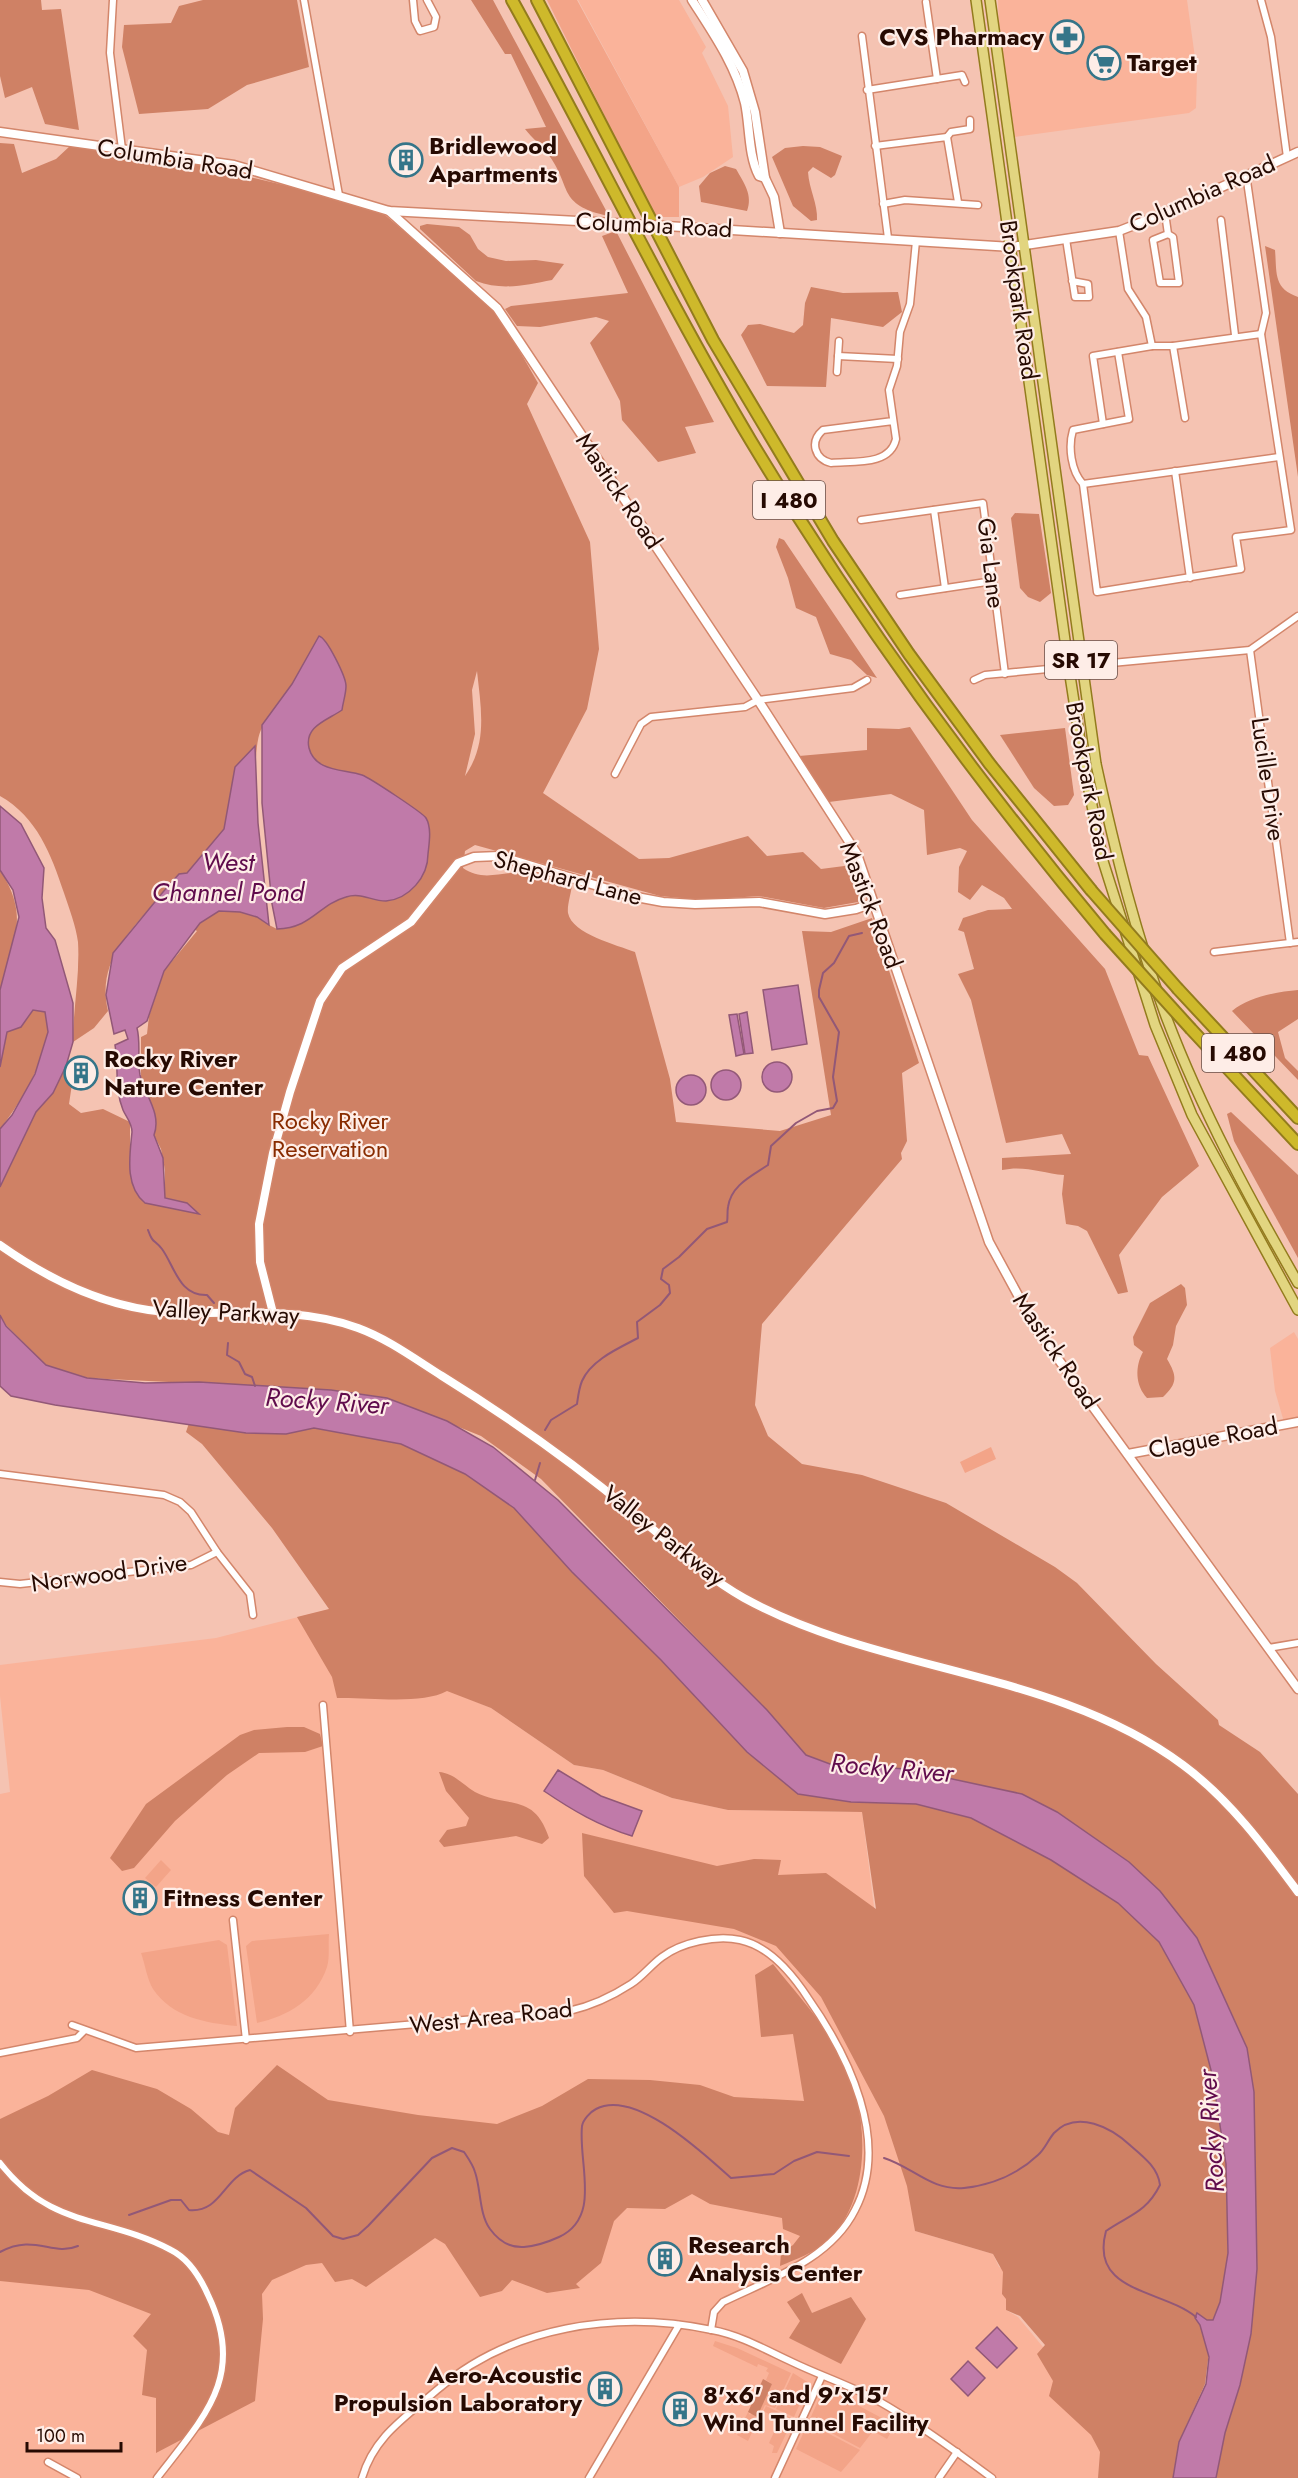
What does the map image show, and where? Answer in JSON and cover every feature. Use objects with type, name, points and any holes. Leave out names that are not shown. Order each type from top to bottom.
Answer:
[{"type":"highway","name":"I 480","points":[[512,0],[695,344],[819,550],[897,666],[971,766],[1105,934],[1298,1143]]},
{"type":"highway","name":"I 480","points":[[537,0],[713,340],[833,541],[909,654],[989,763],[1091,890],[1178,989],[1298,1118]]},
{"type":"main road","name":"Brookpark Road","points":[[976,0],[1069,669],[1083,760],[1103,861],[1152,1017],[1192,1115],[1298,1310]]},
{"type":"main road","name":"Brookpark Road","points":[[990,0],[1096,764],[1115,851],[1137,931],[1166,1017],[1205,1109],[1264,1225],[1298,1283]]},
{"type":"street","points":[[113,0],[110,52],[122,149]]},
{"type":"street","points":[[304,0],[339,195]]},
{"type":"street","points":[[413,0],[415,21],[420,31],[435,27],[436,17],[427,0]]},
{"type":"street","points":[[692,0],[733,67],[745,104],[754,165],[759,176],[765,178]]},
{"type":"street","points":[[702,0],[744,72],[755,112],[765,178],[774,197],[780,233]]},
{"type":"street","points":[[1262,0],[1271,38],[1287,157]]},
{"type":"street","points":[[926,2],[937,79]]},
{"type":"street","points":[[862,36],[874,146],[888,238]]},
{"type":"street","points":[[867,90],[962,75],[965,82]]},
{"type":"street","points":[[874,146],[947,137],[951,132],[970,129],[970,120]]},
{"type":"street","name":"Columbia Road","points":[[0,132],[234,165],[389,211],[888,238],[1012,247],[1119,231],[1165,213],[1298,152]]},
{"type":"street","points":[[947,137],[958,202]]},
{"type":"street","points":[[1118,351],[1129,419],[1073,430],[1071,438],[1075,473],[1083,484],[1097,592],[1241,569],[1236,537],[1291,530],[1261,334],[1266,313],[1246,174]]},
{"type":"street","points":[[883,204],[905,200],[978,205]]},
{"type":"street","name":"Mastick Road","points":[[389,211],[497,308],[758,700],[857,854],[989,1242],[1037,1330],[1298,1689]]},
{"type":"street","points":[[1165,213],[1168,234],[1173,237],[1179,283],[1167,285],[1160,283],[1158,277],[1153,240],[1168,234]]},
{"type":"street","points":[[1221,220],[1235,335]]},
{"type":"street","points":[[1119,231],[1128,289],[1146,317],[1152,346]]},
{"type":"street","points":[[1066,240],[1072,281]]},
{"type":"street","points":[[893,421],[823,430],[816,438],[815,450],[823,461],[831,464],[883,458],[892,452],[896,439],[889,390],[898,359],[900,332],[910,304],[911,265],[916,241]]},
{"type":"street","points":[[1103,424],[1093,356],[1152,346],[1173,346],[1235,335],[1261,334]]},
{"type":"street","points":[[837,372],[839,340]]},
{"type":"street","points":[[1173,346],[1185,418]]},
{"type":"street","points":[[838,356],[898,359]]},
{"type":"street","points":[[1083,484],[1279,456]]},
{"type":"street","points":[[1175,471],[1190,578]]},
{"type":"street","name":"Gia Lane","points":[[861,520],[983,503],[1005,674]]},
{"type":"street","points":[[934,510],[945,588]]},
{"type":"street","points":[[900,595],[993,581]]},
{"type":"street","points":[[974,680],[985,675],[1069,669],[1251,650],[1298,616]]},
{"type":"street","name":"Lucille Drive","points":[[1251,650],[1290,943]]},
{"type":"street","points":[[615,774],[641,724],[651,717],[745,707],[758,700],[853,688],[867,680]]},
{"type":"street","name":"Shephard Lane","points":[[273,1313],[260,1262],[259,1224],[287,1102],[320,1001],[342,968],[411,922],[458,863],[474,857],[499,856],[631,896],[663,902],[695,904],[759,902],[825,914],[856,909],[873,903]]},
{"type":"street","points":[[1214,952],[1298,942]]},
{"type":"street","name":"Valley Parkway","points":[[0,1245],[27,1264],[62,1282],[129,1306],[160,1311],[273,1313],[321,1318],[353,1326],[392,1345],[522,1426],[698,1566],[740,1596],[792,1621],[886,1652],[1060,1702],[1129,1731],[1183,1765],[1221,1798],[1249,1828],[1298,1892]]},
{"type":"street","name":"Clague Road","points":[[1128,1454],[1298,1422]]},
{"type":"street","points":[[0,1474],[164,1495],[180,1502],[191,1512],[217,1552],[250,1594],[253,1615]]},
{"type":"street","name":"Norwood Drive","points":[[0,1582],[20,1584],[190,1565],[217,1552]]},
{"type":"street","points":[[1268,1648],[1298,1643]]},
{"type":"street","points":[[323,1705],[350,2032]]},
{"type":"street","points":[[233,1920],[246,2040]]},
{"type":"street","name":"West Area Road","points":[[72,2025],[135,2048],[350,2032],[569,2011],[588,2007],[633,1983],[662,1957],[696,1942],[741,1940],[774,1959],[793,1977],[825,2022],[856,2083],[867,2141],[867,2170],[855,2210],[830,2244],[816,2255],[723,2302],[714,2312],[711,2330]]},
{"type":"street","points":[[0,2053],[77,2038],[84,2031]]},
{"type":"street","points":[[0,2163],[29,2194],[59,2212],[173,2250],[190,2265],[201,2280],[216,2312],[222,2336],[220,2384],[200,2423],[157,2478]]},
{"type":"street","points":[[362,2478],[372,2450],[402,2419],[459,2372],[500,2349],[534,2335],[593,2325],[679,2325],[732,2335],[874,2399],[957,2452],[992,2478]]},
{"type":"street","points":[[589,2478],[679,2325]]},
{"type":"street","points":[[775,2478],[822,2376]]},
{"type":"street","points":[[939,2478],[957,2452]]},
{"type":"street","points":[[48,2462],[77,2478]]},
{"type":"shaded area","points":[[547,0],[577,0],[679,187],[679,217],[655,217]]},
{"type":"shaded area","points":[[578,0],[679,0],[706,47],[702,53],[728,106],[733,157],[703,177],[679,187]]},
{"type":"shaded area","points":[[998,0],[1187,0],[1197,72],[1196,108],[1189,113],[1015,137],[999,32]]},
{"type":"shaded area","points":[[1294,1332],[1298,1339],[1298,1419],[1284,1422],[1275,1391],[1270,1348]]},
{"type":"shaded area","points":[[991,1447],[996,1459],[965,1473],[960,1462]]},
{"type":"shaded area","points":[[330,1609],[442,1688],[491,1708],[574,1765],[603,1770],[672,1798],[728,1810],[862,1812],[915,2231],[993,2254],[999,2267],[1018,2275],[1006,2310],[1018,2317],[1053,2359],[1101,2442],[1110,2478],[0,2478],[0,1794],[10,1792],[0,1696],[0,1665],[216,1638]]},
{"type":"shaded area","points":[[161,1860],[171,1870],[156,1887],[145,1878]]},
{"type":"shaded area","points":[[329,1934],[327,1967],[316,1989],[300,2005],[290,2011],[257,2023],[246,1946],[252,1941]]},
{"type":"shaded area","points":[[219,1940],[227,1945],[237,2026],[190,2017],[170,2006],[153,1989],[141,1953]]},
{"type":"shaded area","points":[[715,2341],[737,2348],[791,2373],[775,2408],[765,2405],[748,2441],[737,2435],[748,2412],[750,2415],[772,2384],[766,2380],[769,2373],[766,2371],[768,2368],[758,2364],[757,2367],[713,2346]]},
{"type":"shaded area","points":[[793,2373],[809,2383],[794,2417],[776,2409]]},
{"type":"shaded area","points":[[827,2389],[895,2425],[887,2439],[873,2431],[860,2448],[809,2421],[823,2390]]},
{"type":"shaded area","points":[[766,2406],[793,2419],[777,2453],[772,2453],[774,2446],[769,2443],[780,2419],[765,2412],[762,2414]]},
{"type":"shaded area","points":[[808,2423],[860,2450],[841,2472],[796,2449]]},
{"type":"green space","points":[[0,0],[41,0],[42,10],[61,9],[79,130],[45,124],[32,87],[5,98],[0,76]]},
{"type":"green space","points":[[203,0],[297,0],[309,67],[247,85],[208,109],[139,114],[122,47],[124,25],[171,23],[179,6]]},
{"type":"green space","points":[[471,0],[493,0],[609,216],[580,206],[573,200],[555,164],[525,129],[546,127],[511,54],[505,54]]},
{"type":"green space","name":"Rocky River Reservation","points":[[0,143],[14,144],[22,173],[56,159],[70,146],[174,159],[322,194],[385,215],[495,308],[538,383],[527,404],[590,542],[599,649],[587,709],[543,793],[639,859],[669,858],[748,836],[767,856],[803,852],[821,869],[852,865],[864,895],[858,902],[824,908],[759,896],[702,900],[660,896],[475,845],[465,851],[463,868],[479,875],[527,873],[572,885],[568,910],[571,920],[596,938],[635,952],[670,1079],[676,1122],[780,1131],[831,1115],[802,931],[831,932],[872,918],[919,1063],[902,1073],[907,1141],[901,1153],[902,1159],[762,1324],[755,1405],[768,1436],[802,1464],[862,1475],[946,1503],[1055,1567],[1077,1583],[1156,1664],[1218,1720],[1219,1725],[1260,1752],[1298,1794],[1298,2478],[1216,2478],[1225,2433],[1240,2385],[1256,2184],[1160,1891],[1129,1862],[1057,1812],[1022,1794],[906,1769],[830,1764],[806,1755],[767,1710],[541,1479],[481,1436],[387,1398],[331,1390],[87,1378],[46,1365],[6,1325],[0,1315],[0,1187],[36,1112],[53,1093],[66,1066],[72,1084],[69,1104],[81,1113],[103,1109],[130,1122],[130,1172],[135,1188],[164,1205],[176,1208],[178,1201],[165,1198],[165,1170],[161,1149],[154,1135],[154,1111],[141,1077],[141,1037],[147,1034],[149,1016],[164,971],[197,931],[154,903],[124,939],[110,965],[106,994],[108,1011],[94,1028],[73,1042],[78,955],[74,923],[54,864],[41,838],[24,815],[0,796]],"holes":[[[477,671],[481,712],[480,738],[472,764],[465,776],[475,734],[472,690]],[[262,728],[262,803],[277,929],[269,925],[258,822],[256,765]]]},
{"type":"green space","points":[[820,147],[842,156],[835,175],[831,178],[813,167],[808,172],[817,214],[817,220],[811,221],[793,206],[772,157],[785,148]]},
{"type":"green space","points":[[725,166],[736,169],[745,184],[749,200],[747,211],[701,202],[699,186],[710,173]]},
{"type":"green space","points":[[427,224],[459,227],[470,235],[478,249],[488,257],[506,261],[536,260],[564,264],[552,280],[514,286],[486,284],[476,281],[420,229],[420,226]]},
{"type":"green space","points":[[616,231],[714,422],[685,427],[696,453],[658,462],[622,420],[620,401],[590,343],[609,321],[596,317],[540,327],[517,326],[505,309],[511,306],[628,293],[602,236]]},
{"type":"green space","points":[[1265,246],[1275,250],[1280,284],[1298,297],[1298,477]]},
{"type":"green space","points":[[811,287],[843,293],[898,292],[902,312],[883,327],[831,318],[826,387],[767,386],[741,335],[748,325],[760,324],[794,333],[803,325],[805,303]]},
{"type":"green space","points":[[1015,513],[1039,514],[1051,593],[1040,602],[1028,597],[1020,588],[1011,518]]},
{"type":"green space","points":[[779,538],[784,540],[877,678],[867,675],[851,660],[830,654],[816,617],[796,608],[776,547]]},
{"type":"green space","points":[[910,727],[972,820],[1105,969],[1139,1055],[1148,1056],[1199,1166],[1162,1197],[1119,1255],[1128,1292],[1118,1294],[1087,1231],[1078,1226],[1066,1224],[1062,1194],[1064,1175],[1025,1169],[1002,1170],[1002,1158],[1071,1154],[1062,1134],[1006,1143],[971,1000],[958,974],[974,969],[964,932],[958,930],[963,918],[988,910],[1012,909],[1004,898],[982,885],[970,900],[958,892],[959,867],[967,851],[960,848],[927,855],[924,810],[891,794],[829,802],[799,756],[867,750],[867,728]]},
{"type":"green space","points":[[1065,728],[1074,795],[1068,805],[1054,806],[1034,788],[1000,735]]},
{"type":"green space","points":[[0,870],[15,901],[17,916],[14,943],[0,990]]},
{"type":"green space","points":[[1298,990],[1298,1019],[1278,1032],[1285,1058],[1298,1071],[1298,1080],[1232,1011],[1246,1002],[1263,996]]},
{"type":"green space","points":[[33,1010],[45,1012],[48,1029],[47,1042],[30,1082],[15,1109],[0,1129],[0,1067],[7,1032],[21,1027]]},
{"type":"green space","points":[[1231,1112],[1298,1175],[1298,1258],[1234,1141],[1227,1114]]},
{"type":"green space","points":[[1181,1284],[1185,1288],[1187,1305],[1176,1326],[1173,1345],[1167,1359],[1173,1370],[1173,1383],[1163,1397],[1147,1398],[1138,1381],[1139,1363],[1143,1352],[1134,1345],[1133,1337],[1150,1303]]},
{"type":"green space","points":[[189,1423],[286,1434],[314,1428],[401,1444],[465,1474],[514,1508],[572,1572],[661,1660],[747,1752],[798,1794],[851,1802],[916,1804],[971,1818],[1051,1860],[1118,1903],[1159,1942],[1194,2005],[1212,2074],[1226,2164],[1228,2253],[1220,2302],[1213,2320],[1205,2384],[1179,2442],[1173,2478],[1098,2478],[1100,2452],[1091,2435],[1049,2396],[1053,2381],[1037,2354],[1045,2345],[1020,2316],[1006,2310],[1006,2299],[1002,2294],[1003,2272],[993,2254],[915,2231],[907,2186],[884,2116],[821,1997],[776,1946],[734,1929],[627,1911],[614,1913],[584,1876],[582,1833],[717,1866],[754,1859],[781,1860],[778,1875],[826,1873],[876,1909],[862,1812],[728,1810],[672,1798],[603,1770],[574,1765],[491,1708],[447,1691],[423,1698],[409,1699],[337,1698],[332,1677],[297,1617],[329,1609],[272,1528],[202,1444],[186,1432]]},
{"type":"green space","points":[[304,1727],[320,1734],[323,1746],[305,1752],[259,1753],[227,1775],[175,1821],[134,1868],[122,1871],[110,1858],[146,1804],[240,1735],[254,1730]]},
{"type":"green space","points":[[439,1772],[454,1777],[475,1792],[487,1797],[528,1808],[543,1824],[549,1838],[542,1844],[516,1836],[444,1847],[439,1841],[447,1830],[466,1826],[469,1818],[446,1791]]},
{"type":"green space","points":[[773,1964],[818,2020],[841,2056],[857,2101],[862,2151],[860,2176],[843,2222],[823,2245],[780,2266],[781,2253],[793,2245],[800,2236],[783,2229],[782,2218],[710,2204],[692,2194],[665,2209],[627,2208],[614,2221],[601,2263],[576,2284],[580,2288],[547,2293],[512,2280],[502,2291],[480,2297],[445,2244],[435,2238],[366,2287],[352,2279],[335,2282],[322,2263],[306,2265],[272,2280],[262,2294],[263,2319],[255,2401],[156,2453],[156,2398],[142,2395],[147,2350],[133,2336],[151,2314],[89,2290],[0,2281],[0,2119],[48,2096],[92,2070],[157,2089],[191,2109],[218,2132],[229,2135],[235,2108],[277,2065],[328,2100],[418,2115],[497,2124],[542,2106],[588,2079],[650,2080],[700,2085],[734,2097],[804,2101],[793,2034],[761,2037],[755,1975]]},
{"type":"green space","points":[[802,2293],[812,2313],[851,2297],[866,2319],[841,2364],[789,2338],[800,2321],[787,2302]]},
{"type":"green space","points":[[763,2379],[772,2384],[757,2417],[748,2412]]},
{"type":"water","points":[[319,636],[327,643],[336,658],[346,689],[342,710],[318,724],[310,734],[308,740],[312,756],[324,766],[362,775],[423,815],[430,831],[427,863],[416,885],[402,896],[386,901],[361,896],[346,897],[328,905],[299,925],[277,929],[272,904],[262,803],[262,725],[292,684]]},
{"type":"water","name":"West Channel Pond","points":[[255,746],[258,823],[269,925],[257,917],[240,912],[219,911],[200,923],[164,971],[147,1021],[137,1028],[140,1075],[156,1119],[154,1135],[163,1158],[165,1198],[187,1203],[199,1214],[145,1203],[134,1188],[130,1169],[132,1129],[120,1102],[115,1045],[128,1039],[125,1030],[114,1034],[106,995],[113,953],[179,874],[187,873],[224,829],[235,767]]},
{"type":"water","points":[[0,806],[21,824],[44,868],[42,898],[46,928],[55,940],[73,1003],[73,1042],[66,1066],[53,1093],[36,1112],[0,1187],[0,1129],[12,1115],[35,1074],[48,1032],[45,1012],[33,1010],[21,1027],[7,1032],[0,1067],[0,990],[19,917],[13,890],[0,870]]},
{"type":"water","points":[[798,985],[807,1044],[772,1050],[763,990]]},
{"type":"water","points":[[747,1012],[753,1053],[745,1054],[739,1014]]},
{"type":"water","points":[[737,1014],[744,1054],[736,1056],[729,1015]]},
{"type":"water","points":[[777,1062],[788,1066],[792,1077],[788,1088],[777,1092],[766,1088],[762,1077],[766,1066]]},
{"type":"water","points":[[726,1070],[737,1074],[741,1085],[737,1096],[726,1100],[715,1096],[711,1085],[715,1074]]},
{"type":"water","points":[[691,1075],[702,1079],[706,1090],[702,1101],[691,1105],[680,1101],[676,1090],[680,1079]]},
{"type":"water","name":"Rocky River","points":[[0,1315],[6,1326],[46,1365],[87,1378],[145,1383],[199,1382],[331,1390],[387,1398],[447,1421],[493,1447],[558,1500],[767,1710],[806,1755],[830,1764],[906,1769],[1022,1794],[1057,1812],[1129,1862],[1160,1891],[1197,1938],[1247,2048],[1254,2092],[1257,2269],[1251,2334],[1240,2385],[1225,2433],[1216,2478],[1173,2478],[1179,2442],[1206,2384],[1209,2357],[1200,2325],[1195,2318],[1197,2313],[1207,2320],[1213,2320],[1220,2302],[1228,2253],[1226,2164],[1212,2074],[1194,2005],[1159,1942],[1118,1903],[1051,1860],[971,1818],[916,1804],[851,1802],[798,1794],[747,1752],[661,1660],[572,1572],[514,1508],[465,1474],[401,1444],[314,1428],[286,1434],[246,1433],[55,1405],[11,1396],[0,1386]]},
{"type":"water","points":[[558,1770],[601,1796],[642,1811],[632,1836],[586,1817],[544,1791]]},
{"type":"water","points":[[997,2327],[1017,2348],[997,2368],[976,2348]]},
{"type":"water","points":[[968,2361],[985,2378],[968,2396],[951,2379]]},
{"type":"waterway","points":[[545,1430],[551,1420],[577,1404],[582,1381],[592,1367],[606,1355],[638,1338],[637,1322],[660,1305],[670,1293],[669,1285],[661,1279],[663,1269],[679,1257],[707,1229],[727,1222],[728,1207],[733,1193],[743,1182],[768,1165],[771,1146],[796,1123],[817,1111],[833,1108],[837,1101],[833,1077],[839,1032],[819,997],[819,990],[823,973],[834,963],[849,936],[862,933]]},
{"type":"waterway","points":[[148,1230],[184,1286],[190,1291],[207,1295],[214,1303]]},
{"type":"waterway","name":"Rocky River","points":[[228,1343],[227,1355],[239,1362],[245,1374],[252,1377],[255,1386]]},
{"type":"waterway","points":[[535,1480],[540,1463]]},
{"type":"waterway","points":[[129,2215],[171,2200],[181,2200],[189,2210],[200,2209],[216,2201],[234,2180],[250,2170],[306,2208],[333,2236],[343,2239],[358,2235],[432,2158],[452,2148],[464,2152],[473,2167],[486,2223],[493,2233],[500,2240],[513,2246],[537,2245],[559,2237],[572,2228],[580,2217],[585,2188],[582,2126],[587,2116],[594,2110],[612,2105],[630,2108],[649,2115],[687,2140],[731,2178],[774,2174],[794,2161],[817,2152],[849,2156]]},
{"type":"waterway","points":[[884,2158],[942,2186],[964,2188],[994,2181],[1022,2168],[1040,2153],[1054,2133],[1073,2122],[1094,2124],[1114,2133],[1153,2168],[1160,2185],[1143,2208],[1106,2231],[1104,2251],[1108,2267],[1118,2278],[1132,2287],[1182,2308],[1196,2317]]},
{"type":"waterway","points":[[0,2252],[23,2245],[60,2249],[78,2246]]},
{"type":"place","name":"CVS Pharmacy","points":[[1067,37]]},
{"type":"place","name":"Target","points":[[1104,63]]},
{"type":"place","name":"Bridlewood Apartments","points":[[406,160]]},
{"type":"place","name":"Rocky River Nature Center","points":[[81,1073]]},
{"type":"place","name":"Fitness Center","points":[[140,1898]]},
{"type":"place","name":"Research Analysis Center","points":[[665,2259]]},
{"type":"place","name":"Aero-Acoustic Propulsion Laboratory","points":[[605,2389]]},
{"type":"place","name":"8'x6' and 9'x15' Wind Tunnel Facility","points":[[680,2409]]}]
